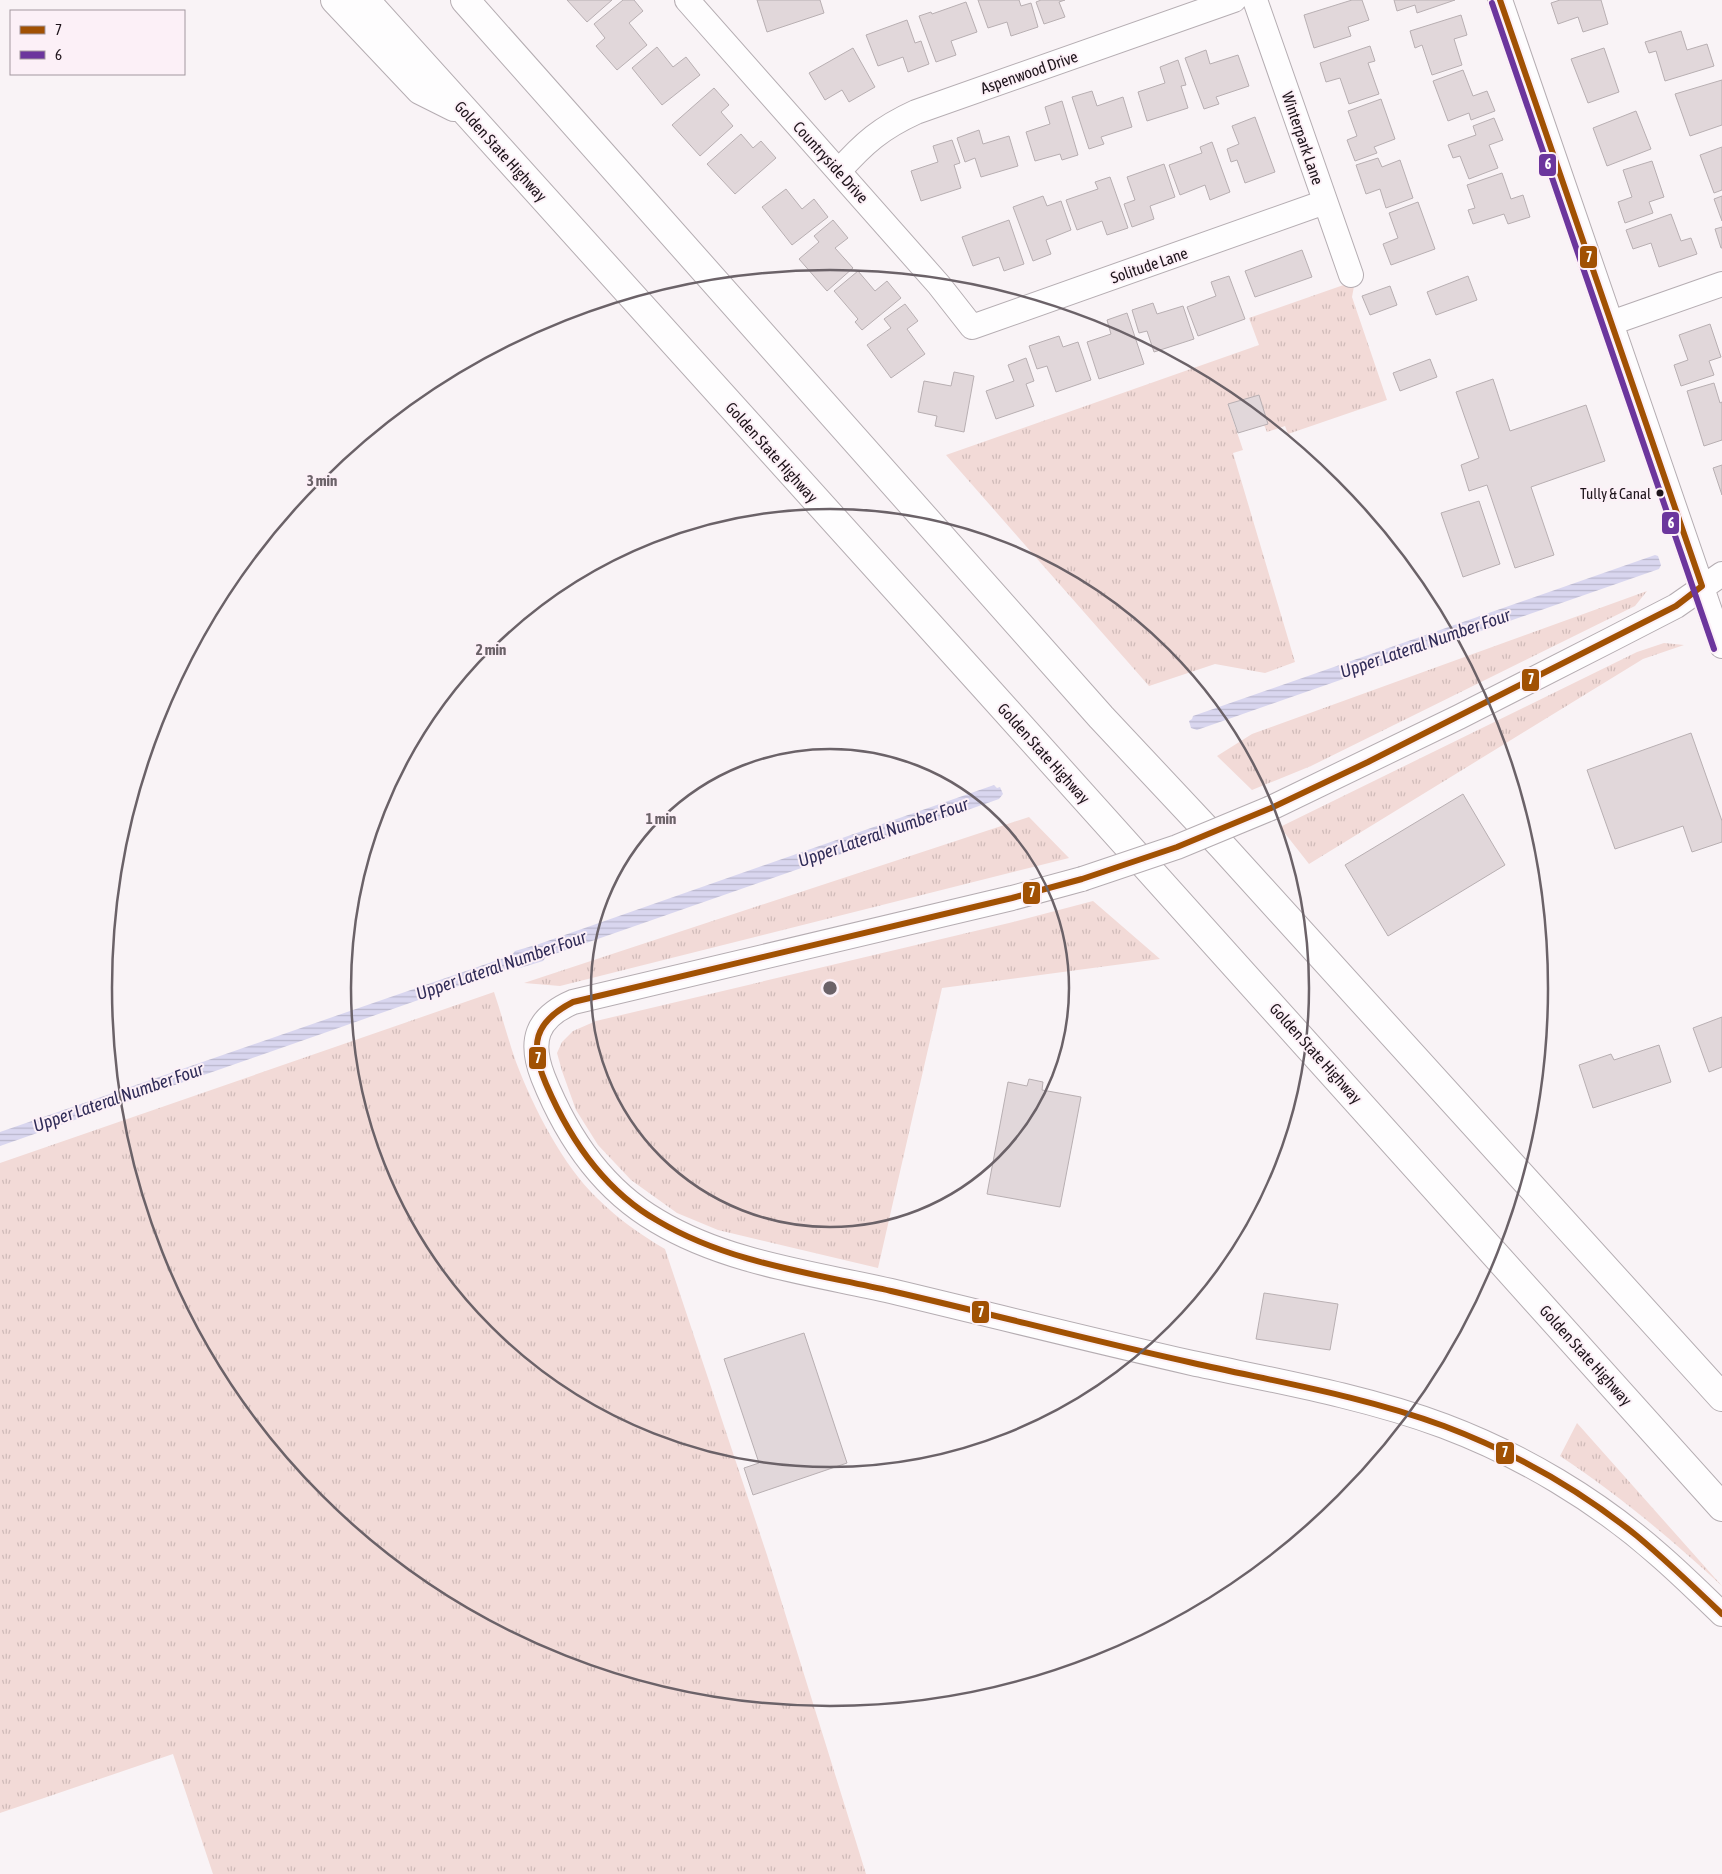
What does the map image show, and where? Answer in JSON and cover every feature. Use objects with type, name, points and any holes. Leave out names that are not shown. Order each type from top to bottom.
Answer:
[{"type":"highway","points":[[335,0],[420,90],[467,113]]},
{"type":"highway","name":"Golden State Highway","points":[[365,0],[1041,751],[1169,889],[1722,1507]]},
{"type":"highway","points":[[465,0],[1101,717],[1242,868],[1722,1397]]},
{"type":"street","name":"Aspenwood Drive","points":[[839,171],[874,136],[893,123],[916,112],[1234,0]]},
{"type":"street","name":"Winterpark Lane","points":[[1255,0],[1351,275]]},
{"type":"street","points":[[1500,0],[1722,646]]},
{"type":"street","name":"Countryside Drive","points":[[689,1],[940,285],[972,327]]},
{"type":"street","name":"Solitude Lane","points":[[972,327],[1326,202]]},
{"type":"street","points":[[1611,323],[1722,284]]},
{"type":"street","points":[[1722,574],[1702,586],[1676,606],[1459,717],[1271,808],[1177,847],[1082,879],[1012,898],[573,1002],[558,1009],[540,1028],[535,1040],[540,1070],[562,1119],[601,1176],[626,1199],[655,1220],[677,1232],[736,1256],[1348,1398],[1442,1426],[1520,1460],[1592,1504],[1657,1553],[1722,1614]]},
{"type":"green space","points":[[1355,281],[1352,297],[1387,400],[1288,434],[1285,426],[1267,432],[1264,425],[1267,423],[1258,395],[1228,405],[1243,450],[1233,453],[1295,662],[1265,673],[1215,664],[1149,686],[946,455],[1259,345],[1249,318]]},
{"type":"green space","points":[[1647,591],[1635,606],[1311,766],[1252,790],[1217,756],[1252,734]]},
{"type":"green space","points":[[1664,643],[1684,645],[1643,659],[1309,864],[1280,827],[1637,652]]},
{"type":"green space","points":[[1029,817],[1069,858],[560,986],[524,983]]},
{"type":"green space","points":[[1093,901],[1160,959],[942,988],[878,1268],[718,1230],[677,1213],[631,1180],[598,1145],[576,1110],[557,1053],[562,1042],[573,1031],[596,1021],[1009,923]]},
{"type":"green space","points":[[494,992],[523,1079],[540,1116],[561,1153],[585,1185],[606,1206],[630,1226],[665,1249],[767,1555],[866,1874],[213,1874],[173,1754],[0,1813],[0,1163]]},
{"type":"green space","points":[[1577,1423],[1722,1586],[1644,1518],[1560,1456]]},
{"type":"water","name":"Upper Lateral Number Four","points":[[1655,555],[1658,556],[1661,565],[1659,569],[1197,730],[1191,728],[1189,721],[1193,716]]},
{"type":"water","name":"Upper Lateral Number Four","points":[[994,785],[997,788],[1000,787],[1003,794],[999,799],[546,957],[543,961],[520,968],[516,966],[0,1146],[0,1132],[512,955],[515,951]]},
{"type":"building","points":[[567,0],[612,0],[587,22]]},
{"type":"building","points":[[623,0],[634,0],[643,11],[629,23],[647,45],[617,70],[596,46],[605,38],[594,24]]},
{"type":"building","points":[[757,0],[820,0],[824,13],[767,32]]},
{"type":"building","points":[[978,0],[1019,0],[1021,6],[1031,3],[1038,27],[1011,36],[1007,22],[988,28]]},
{"type":"building","points":[[1041,0],[1065,0],[1059,2],[1065,17],[1044,24],[1036,2]]},
{"type":"building","points":[[1352,0],[1362,0],[1369,20],[1348,27],[1351,36],[1314,48],[1304,15]]},
{"type":"building","points":[[1394,0],[1455,0],[1417,13],[1415,5],[1397,11]]},
{"type":"building","points":[[1560,0],[1601,0],[1608,24],[1583,32],[1578,17],[1558,24],[1551,3]]},
{"type":"building","points":[[966,2],[977,32],[951,41],[956,55],[936,62],[919,16],[931,12],[932,14]]},
{"type":"building","points":[[1461,15],[1467,35],[1454,39],[1462,65],[1432,75],[1422,45],[1415,48],[1410,31]]},
{"type":"building","points":[[907,20],[915,43],[921,41],[929,64],[908,72],[903,57],[878,66],[866,35]]},
{"type":"building","points":[[1681,31],[1687,50],[1707,44],[1714,66],[1665,81],[1656,51],[1649,53],[1645,42]]},
{"type":"building","points":[[1370,46],[1375,61],[1368,63],[1379,94],[1349,104],[1340,78],[1326,82],[1320,63]]},
{"type":"building","points":[[657,47],[673,67],[686,57],[700,75],[662,105],[632,68]]},
{"type":"building","points":[[853,48],[875,87],[849,102],[842,90],[825,100],[809,73]]},
{"type":"building","points":[[1604,48],[1619,92],[1588,103],[1571,59]]},
{"type":"building","points":[[1206,50],[1210,64],[1238,55],[1249,86],[1216,97],[1219,104],[1204,109],[1185,58]]},
{"type":"building","points":[[1178,60],[1186,85],[1181,86],[1188,108],[1147,121],[1138,92],[1165,83],[1160,67]]},
{"type":"building","points":[[1463,70],[1473,96],[1487,91],[1495,111],[1471,120],[1469,113],[1448,121],[1433,81]]},
{"type":"building","points":[[1722,80],[1722,125],[1690,136],[1675,94]]},
{"type":"building","points":[[714,88],[729,105],[721,112],[733,126],[700,156],[672,125]]},
{"type":"building","points":[[1092,91],[1097,106],[1123,97],[1132,127],[1101,137],[1104,144],[1089,149],[1072,97]]},
{"type":"building","points":[[1381,99],[1395,139],[1374,147],[1377,153],[1355,161],[1347,140],[1357,136],[1348,111]]},
{"type":"building","points":[[1062,101],[1078,155],[1062,160],[1060,154],[1035,161],[1026,132],[1050,124],[1045,107]]},
{"type":"building","points":[[1636,111],[1651,149],[1607,166],[1593,128]]},
{"type":"building","points":[[1255,117],[1275,172],[1245,183],[1237,160],[1231,162],[1227,149],[1239,144],[1232,126]]},
{"type":"building","points":[[1494,118],[1503,140],[1489,145],[1498,168],[1469,179],[1460,156],[1453,158],[1448,145],[1476,135],[1473,126]]},
{"type":"building","points":[[979,130],[983,144],[1009,136],[1018,166],[981,177],[975,158],[965,162],[957,138]]},
{"type":"building","points":[[741,134],[753,148],[761,141],[776,158],[735,194],[707,164]]},
{"type":"building","points":[[952,140],[960,163],[954,165],[961,188],[921,201],[911,171],[938,162],[933,146]]},
{"type":"building","points":[[1212,142],[1230,192],[1210,200],[1205,185],[1180,195],[1169,165],[1202,153],[1200,147]]},
{"type":"building","points":[[1722,147],[1722,190],[1714,193],[1700,155]]},
{"type":"building","points":[[1378,158],[1382,167],[1400,160],[1413,198],[1386,208],[1380,189],[1366,194],[1356,165]]},
{"type":"building","points":[[1652,161],[1664,197],[1649,202],[1653,213],[1625,223],[1618,202],[1632,197],[1623,170]]},
{"type":"building","points":[[1164,164],[1175,197],[1150,206],[1154,219],[1132,227],[1124,204],[1135,200],[1127,177]]},
{"type":"building","points":[[1502,173],[1511,199],[1523,195],[1530,217],[1508,224],[1504,214],[1473,224],[1468,210],[1475,208],[1467,185]]},
{"type":"building","points":[[1110,177],[1128,228],[1107,235],[1102,221],[1077,230],[1066,200],[1098,189],[1095,182]]},
{"type":"building","points":[[786,189],[802,209],[814,199],[828,217],[792,245],[762,207]]},
{"type":"building","points":[[1043,196],[1047,206],[1061,201],[1071,230],[1046,240],[1051,254],[1033,261],[1013,207]]},
{"type":"building","points":[[1722,196],[1722,221],[1714,199]]},
{"type":"building","points":[[1418,202],[1435,249],[1391,265],[1383,244],[1398,238],[1389,213]]},
{"type":"building","points":[[1671,214],[1681,241],[1691,238],[1697,254],[1659,267],[1651,243],[1633,249],[1626,230]]},
{"type":"building","points":[[833,220],[848,238],[835,248],[853,268],[827,291],[799,259],[819,242],[814,236]]},
{"type":"building","points":[[1009,220],[1024,264],[1004,271],[999,257],[973,266],[962,237]]},
{"type":"building","points":[[1722,227],[1722,248],[1721,248],[1715,229]]},
{"type":"building","points":[[1302,250],[1312,277],[1255,297],[1245,271]]},
{"type":"building","points":[[858,271],[875,291],[887,281],[901,298],[862,330],[855,322],[858,319],[834,291]]},
{"type":"building","points":[[1229,276],[1245,319],[1198,336],[1187,307],[1216,296],[1211,282]]},
{"type":"building","points":[[1468,276],[1477,300],[1436,315],[1427,292]]},
{"type":"building","points":[[1390,286],[1397,305],[1370,315],[1362,296]]},
{"type":"building","points":[[1153,303],[1157,314],[1183,306],[1194,339],[1154,352],[1147,331],[1139,333],[1132,310]]},
{"type":"building","points":[[905,304],[918,321],[907,329],[925,354],[891,378],[867,345],[891,328],[884,319]]},
{"type":"building","points":[[1127,313],[1144,364],[1099,379],[1087,342],[1111,334],[1107,320]]},
{"type":"building","points":[[1710,324],[1721,357],[1709,361],[1714,375],[1681,386],[1674,365],[1688,360],[1679,335]]},
{"type":"building","points":[[1059,336],[1063,347],[1078,342],[1091,380],[1056,392],[1047,366],[1037,369],[1029,346]]},
{"type":"building","points":[[1026,358],[1034,381],[1026,384],[1034,406],[996,419],[986,391],[1014,381],[1008,365]]},
{"type":"building","points":[[1430,359],[1437,377],[1400,391],[1393,373]]},
{"type":"building","points":[[954,372],[974,376],[964,432],[935,426],[937,416],[918,412],[924,381],[951,386]]},
{"type":"building","points":[[1493,379],[1510,431],[1586,405],[1605,461],[1531,487],[1554,555],[1515,568],[1487,485],[1469,491],[1461,465],[1479,458],[1456,392]]},
{"type":"building","points":[[1714,383],[1720,403],[1722,402],[1722,440],[1704,446],[1687,391]]},
{"type":"building","points":[[1259,395],[1268,424],[1238,433],[1228,404]]},
{"type":"building","points":[[1722,465],[1722,495],[1713,468]]},
{"type":"building","points":[[1479,501],[1500,564],[1463,577],[1441,513]]},
{"type":"building","points":[[1691,733],[1722,821],[1722,842],[1692,852],[1683,826],[1615,849],[1587,770]]},
{"type":"building","points":[[1463,794],[1505,865],[1388,936],[1345,865]]},
{"type":"building","points":[[1722,1017],[1722,1067],[1709,1072],[1693,1028]]},
{"type":"building","points":[[1659,1045],[1671,1082],[1593,1108],[1579,1065],[1611,1054],[1614,1060]]},
{"type":"building","points":[[1029,1079],[1043,1082],[1042,1090],[1081,1097],[1060,1207],[987,1194],[1008,1082],[1027,1086]]},
{"type":"building","points":[[1264,1293],[1338,1304],[1330,1350],[1256,1339]]},
{"type":"building","points":[[804,1333],[847,1463],[753,1495],[744,1468],[759,1463],[724,1359]]},
{"type":"transit line","name":"7","points":[[1500,0],[1702,586],[1676,606],[1368,762],[1271,808],[1177,847],[1082,879],[1012,898],[573,1002],[560,1010],[543,1026],[538,1036],[538,1058],[546,1084],[566,1125],[591,1162],[622,1195],[639,1209],[685,1235],[713,1247],[772,1265],[891,1291],[1155,1355],[1320,1390],[1382,1406],[1444,1426],[1470,1436],[1545,1473],[1592,1503],[1648,1545],[1722,1614]]},
{"type":"transit line","name":"6","points":[[1492,3],[1714,649]]},
{"type":"place","name":"Tully & Canal","points":[[1660,493]]}]
